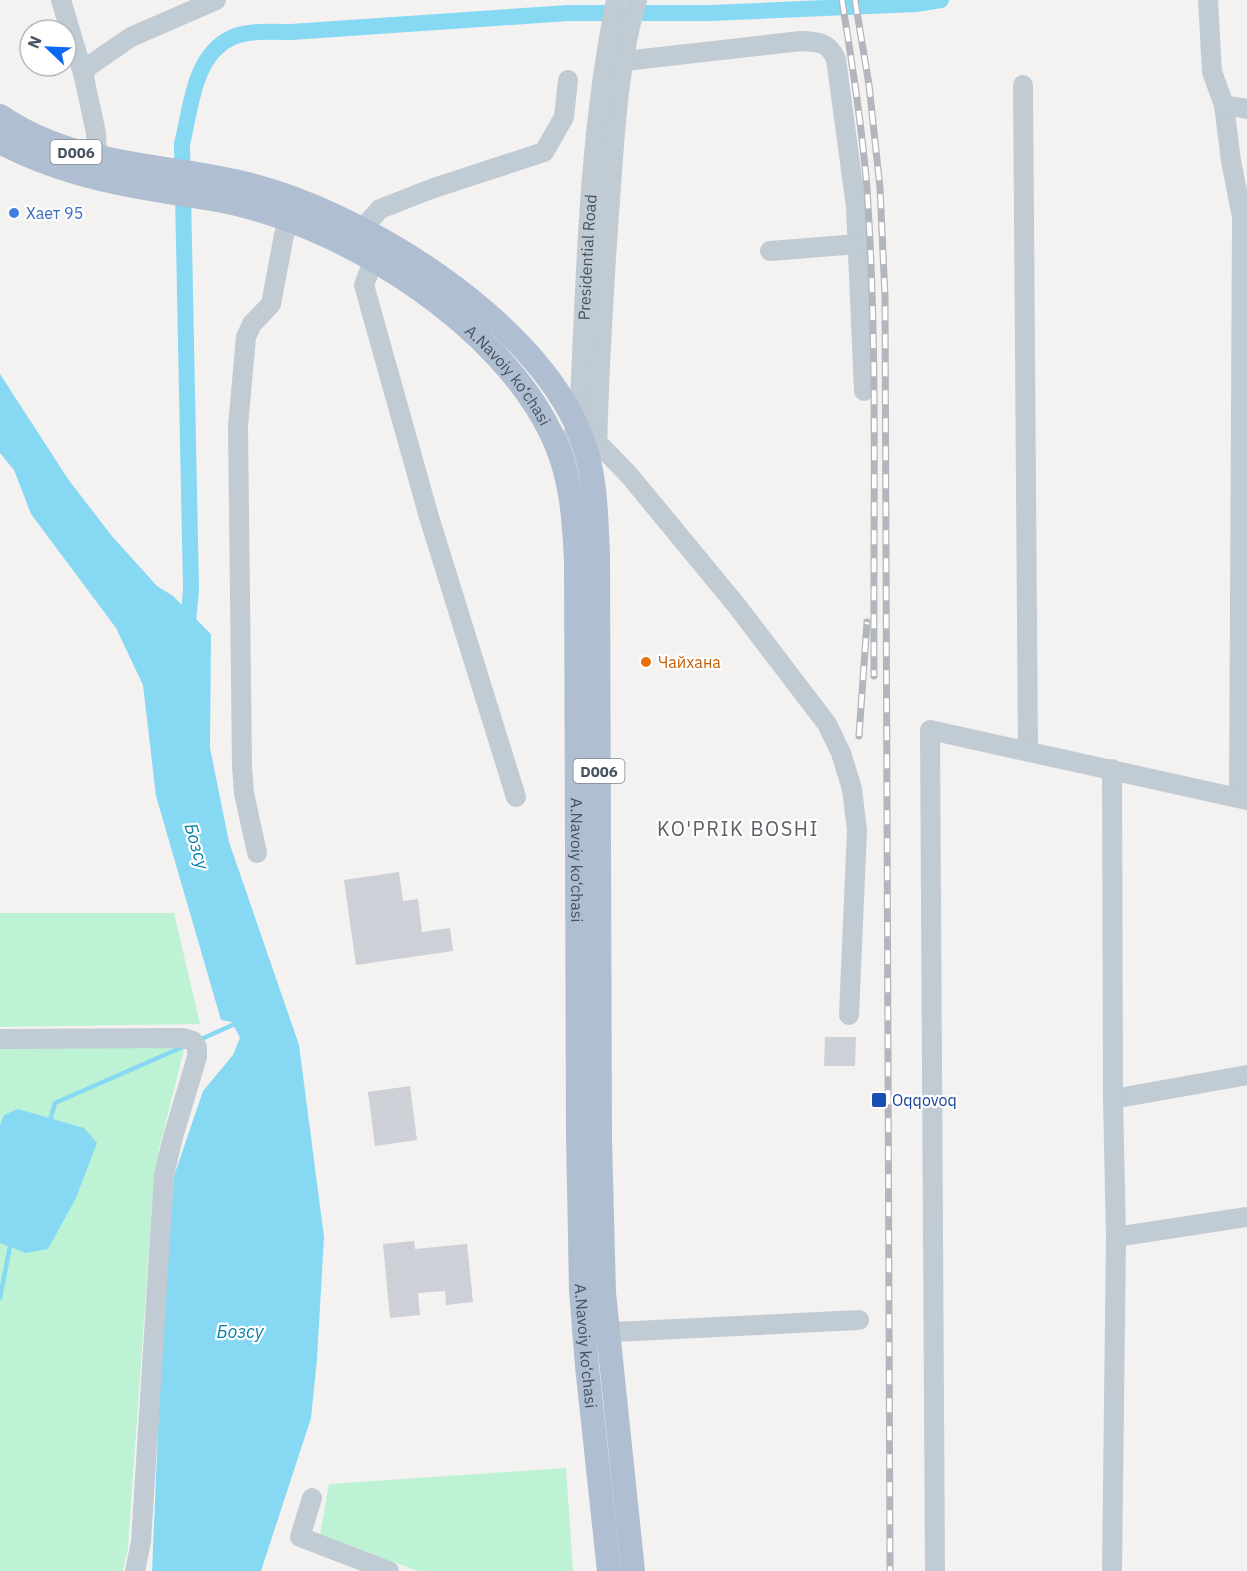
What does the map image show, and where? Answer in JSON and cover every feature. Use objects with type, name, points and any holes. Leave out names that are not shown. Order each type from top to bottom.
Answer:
[{"type":"main road","name":"D006","points":[[0,116],[49,143],[157,179]]},
{"type":"main road","name":"D006","points":[[0,142],[55,166],[288,196],[363,228],[398,248],[445,280],[511,337],[548,380],[588,437],[596,508],[598,577],[600,1139],[593,1292],[598,1362],[633,1571]]},
{"type":"main road","name":"A.Navoiy ko‘chasi","points":[[213,187],[268,212],[322,232],[374,259],[422,291],[490,350],[515,378],[537,407],[557,448],[567,477],[574,516],[576,573],[578,1123],[593,1292]]},
{"type":"main road","name":"A.Navoiy ko‘chasi","points":[[598,1362],[609,1571]]},
{"type":"street","points":[[61,0],[84,77],[96,133],[96,157]]},
{"type":"street","points":[[84,77],[86,68],[130,37],[216,0]]},
{"type":"street","name":"Presidential Road","points":[[588,437],[587,231],[595,136],[617,41],[616,0]]},
{"type":"street","points":[[934,1571],[930,730],[1243,799],[1245,278],[1242,217],[1231,161],[1224,105],[1212,72],[1208,0]]},
{"type":"street","points":[[617,41],[636,2]]},
{"type":"street","name":"Presidential Road","points":[[574,516],[588,437],[614,141],[625,61],[617,41]]},
{"type":"street","points":[[625,61],[801,41],[818,41],[831,48],[836,59],[855,196],[864,391]]},
{"type":"street","points":[[363,228],[380,209],[431,189],[544,152],[564,117],[568,80]]},
{"type":"street","points":[[1023,86],[1028,752]]},
{"type":"street","points":[[1224,105],[1247,109]]},
{"type":"street","points":[[257,854],[244,793],[242,767],[238,426],[246,337],[252,324],[272,304],[284,235],[289,220]]},
{"type":"street","points":[[770,250],[858,244]]},
{"type":"street","points":[[374,259],[364,285],[429,517],[516,797]]},
{"type":"street","points":[[557,448],[588,437],[629,475],[737,606],[827,724],[841,753],[852,789],[857,830],[849,1015]]},
{"type":"street","points":[[1112,769],[1113,1099],[1116,1238],[1112,1571]]},
{"type":"street","points":[[0,1039],[183,1038],[193,1041],[197,1047],[197,1057],[168,1155],[163,1185],[141,1542],[135,1571]]},
{"type":"street","points":[[1113,1099],[1247,1075]]},
{"type":"street","points":[[1116,1238],[1247,1217]]},
{"type":"street","points":[[596,1333],[859,1320]]},
{"type":"street","points":[[312,1498],[300,1537],[389,1571]]},
{"type":"green space","points":[[0,913],[174,913],[200,1024],[0,1027]]},
{"type":"green space","points":[[0,1047],[183,1048],[184,1050],[159,1149],[153,1193],[128,1548],[123,1571],[0,1571]]},
{"type":"green space","points":[[566,1468],[573,1571],[418,1571],[320,1535],[329,1484]]},
{"type":"water","name":"Бозсу","points":[[0,374],[68,479],[111,535],[157,586],[173,596],[211,634],[210,748],[229,842],[299,1045],[324,1237],[311,1418],[261,1571],[152,1571],[162,1338],[174,1176],[203,1091],[233,1055],[240,1038],[232,1022],[221,1020],[156,796],[143,685],[116,628],[31,514],[14,470],[0,453]]},
{"type":"water","points":[[18,1109],[84,1128],[97,1143],[76,1198],[48,1249],[26,1253],[0,1243],[0,1125],[4,1115]]},
{"type":"building","points":[[399,872],[403,901],[418,899],[422,932],[450,928],[453,951],[356,965],[344,880]]},
{"type":"building","points":[[825,1037],[856,1037],[855,1066],[824,1066]]},
{"type":"building","points":[[410,1086],[417,1140],[375,1146],[368,1092]]},
{"type":"building","points":[[414,1241],[415,1249],[467,1244],[473,1302],[446,1305],[445,1291],[418,1293],[420,1315],[390,1318],[383,1244]]},
{"type":"waterway","points":[[187,633],[191,590],[182,144],[191,100],[201,70],[218,46],[238,35],[260,32],[291,32],[568,13],[711,13],[916,4],[941,0]]},
{"type":"waterway","points":[[197,1041],[239,1022]]},
{"type":"waterway","points":[[49,1124],[55,1103],[187,1045]]},
{"type":"waterway","points":[[0,1298],[11,1241]]},
{"type":"railway","points":[[842,0],[867,189],[873,311],[874,676]]},
{"type":"railway","points":[[855,0],[869,85],[880,188],[885,297],[890,1571]]},
{"type":"railway","points":[[859,736],[867,622]]},
{"type":"place","name":"Хает 95","points":[[14,213]]},
{"type":"place","name":"Чайхана","points":[[646,662]]},
{"type":"place","name":"Oqqovoq","points":[[879,1100]]},
{"type":"district","name":"KO'PRIK BOSHI","points":[[738,828]]}]
